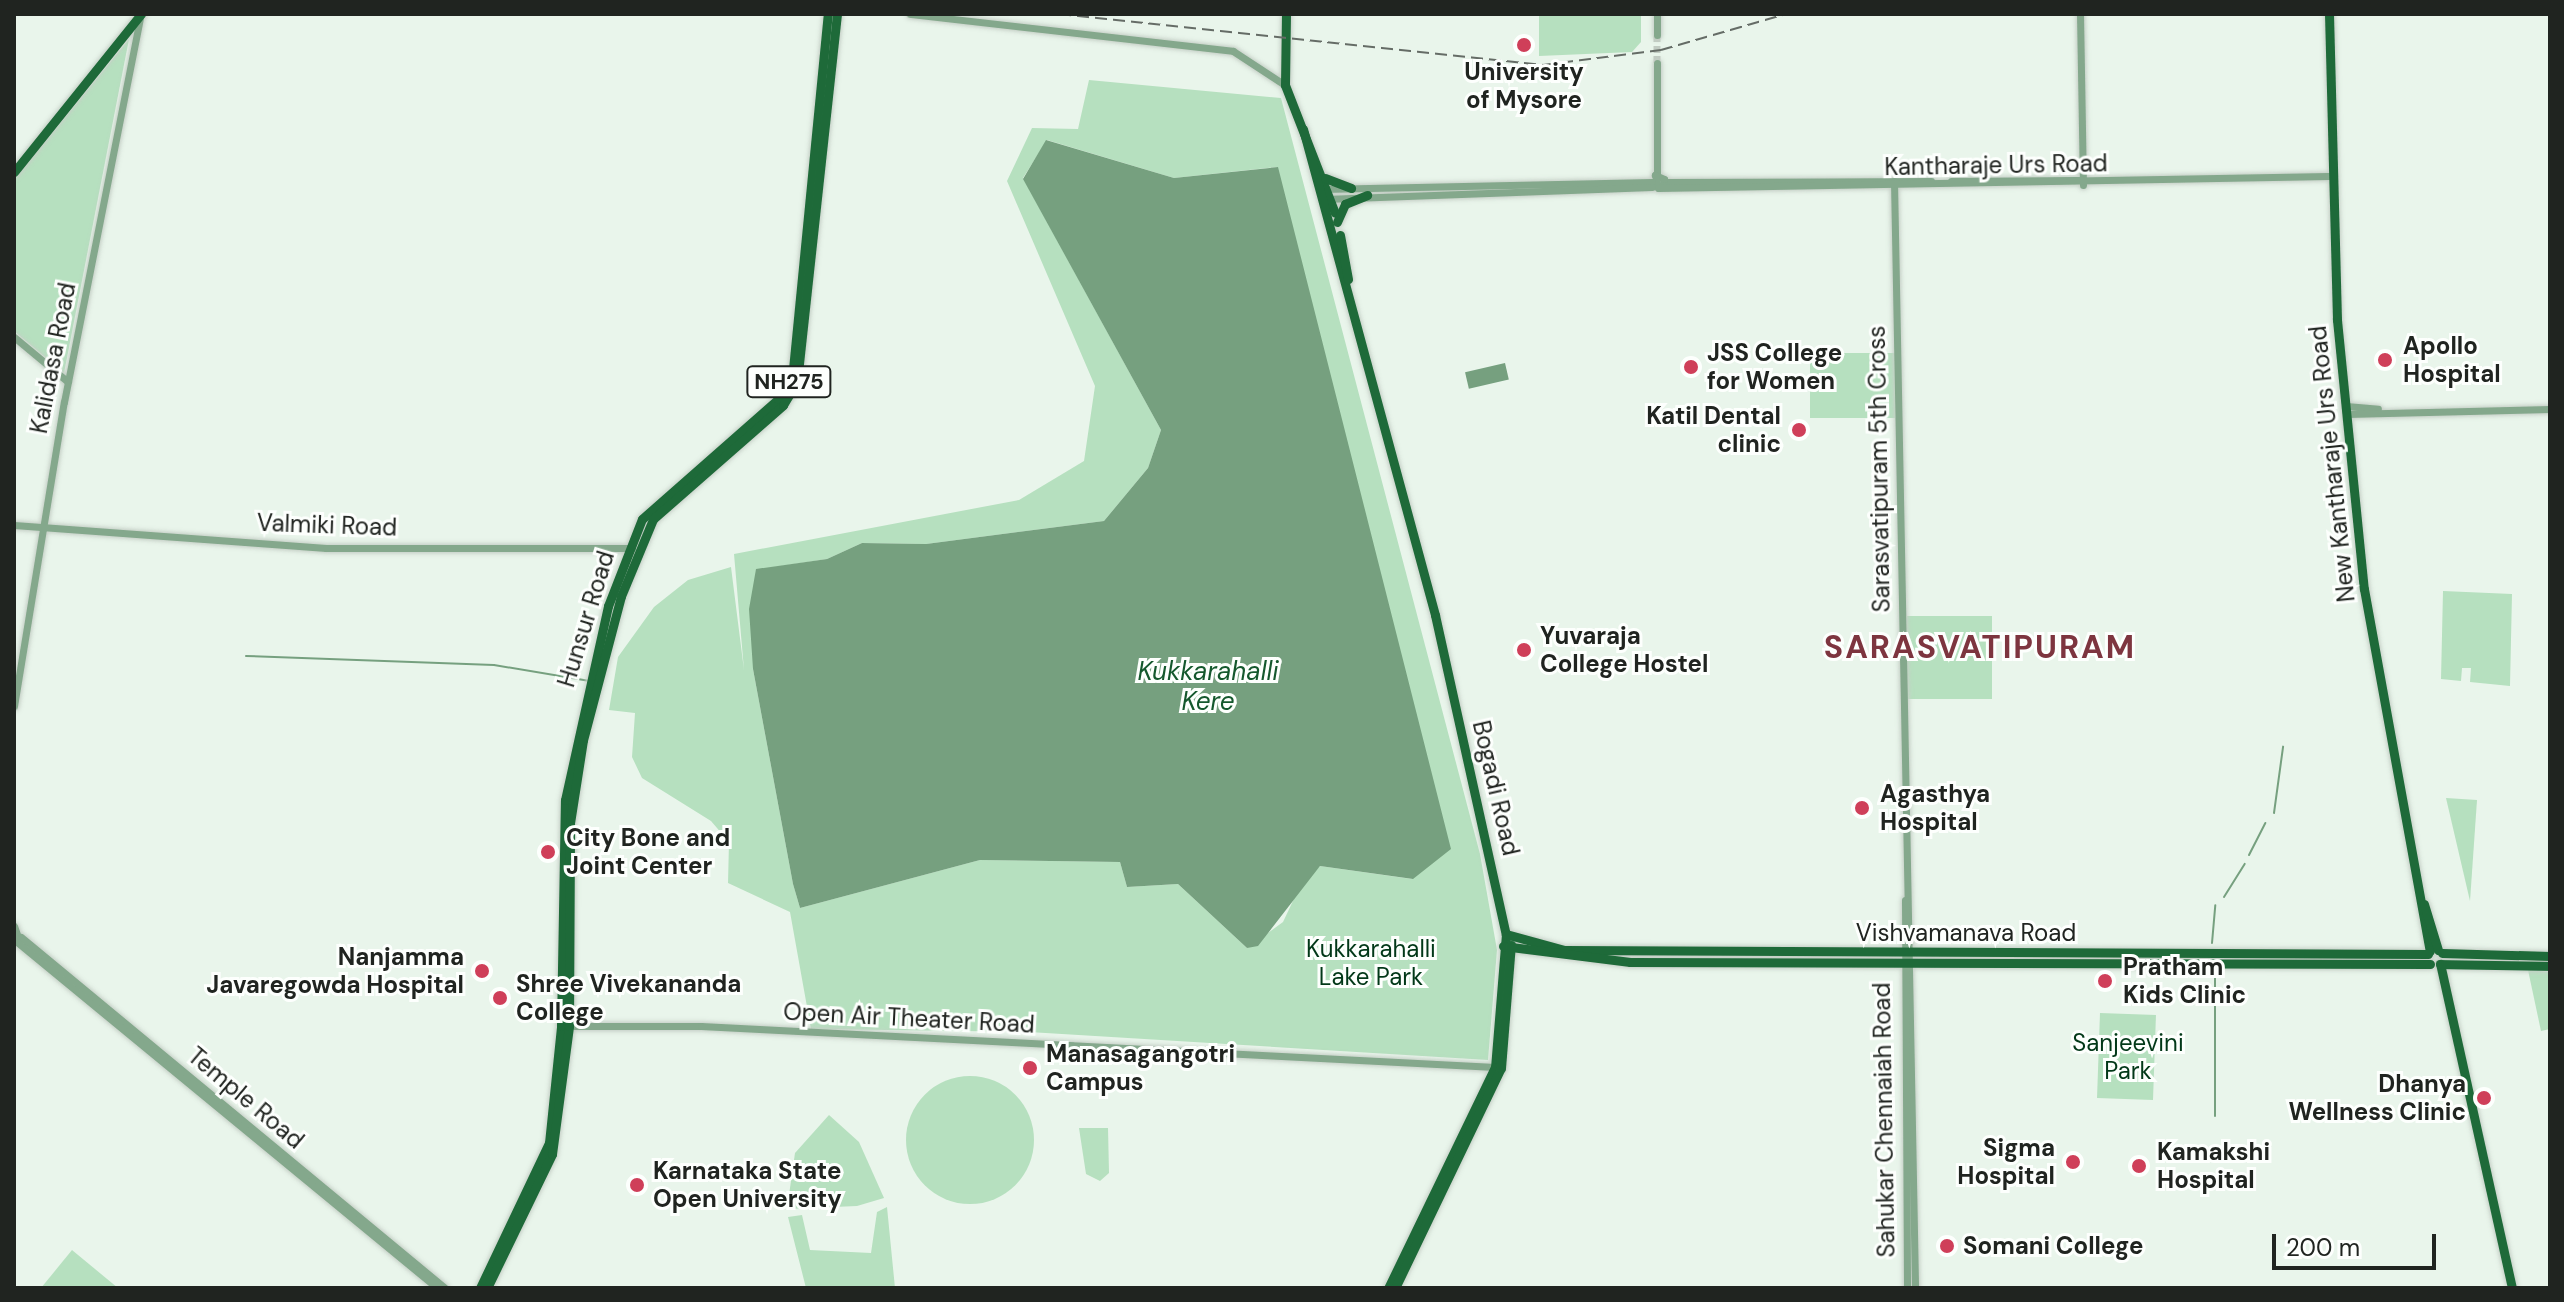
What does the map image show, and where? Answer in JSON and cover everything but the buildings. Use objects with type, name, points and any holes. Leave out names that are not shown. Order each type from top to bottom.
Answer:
[{"type":"main road","name":"Hunsur Road","points":[[633,548],[671,488],[788,387],[828,14]]},
{"type":"main road","points":[[487,1288],[552,1154],[565,1026],[570,823],[592,681],[633,548],[669,502],[783,405],[797,382],[837,14]]},
{"type":"main road","points":[[1285,85],[1286,14]]},
{"type":"main road","name":"New Kantharaje Urs Road","points":[[2329,14],[2329,174],[2347,410],[2378,689],[2509,1288]]},
{"type":"main road","points":[[14,172],[140,16]]},
{"type":"main road","name":"Bogadi Road","points":[[1285,85],[1325,178],[1348,284],[1509,935],[1495,1067],[1388,1288]]},
{"type":"main road","name":"Bogadi Road","points":[[1303,129],[1337,222],[1348,284]]},
{"type":"main road","points":[[1325,178],[1351,188]]},
{"type":"main road","points":[[1337,222],[1345,204],[1367,195]]},
{"type":"main road","name":"Vishvamanava Road","points":[[1509,935],[1564,950],[1904,950],[2435,957],[2550,966]]},
{"type":"main road","points":[[1395,1288],[1501,1068],[1507,947]]},
{"type":"main road","name":"Vishvamanava Road","points":[[1507,947],[1583,961],[1905,966],[2550,956]]},
{"type":"main road","points":[[480,1288],[549,1143],[565,1026]]},
{"type":"street","points":[[910,14],[1233,51],[1285,85]]},
{"type":"street","points":[[1657,14],[1657,35]]},
{"type":"street","points":[[2080,14],[2083,182]]},
{"type":"street","name":"Kalidasa Road","points":[[14,706],[68,382],[140,16]]},
{"type":"street","points":[[1657,63],[1658,182]]},
{"type":"street","name":"Kantharaje Urs Road","points":[[1327,194],[1367,195],[1658,182],[2083,182],[2329,174]]},
{"type":"street","name":"Sarasvatipuram 5th Cross","points":[[1894,184],[1904,950]]},
{"type":"street","name":"Kantharaje Urs Road","points":[[1327,194],[1351,188],[1446,190]]},
{"type":"street","points":[[14,337],[68,382]]},
{"type":"street","points":[[2347,410],[2550,409]]},
{"type":"street","name":"Valmiki Road","points":[[14,525],[326,548],[633,548]]},
{"type":"street","points":[[14,926],[17,941]]},
{"type":"street","name":"Temple Road","points":[[17,941],[437,1288]]},
{"type":"street","name":"Temple Road","points":[[17,941],[445,1288]]},
{"type":"street","name":"Sahukar Chennaiah Road","points":[[1904,950],[1915,1288]]},
{"type":"street","name":"Sahukar Chennaiah Road","points":[[1905,966],[1907,1288]]},
{"type":"street","name":"Open Air Theater Road","points":[[565,1026],[701,1026],[1495,1067]]},
{"type":"green space","points":[[1539,14],[1641,14],[1641,42],[1632,52],[1539,56]]},
{"type":"green space","points":[[129,39],[64,373],[14,331],[14,180]]},
{"type":"green space","name":"Kukkarahalli Lake Park","points":[[1089,80],[1281,98],[1480,854],[1497,950],[1488,1060],[1029,1032],[811,1029],[790,912],[728,883],[729,842],[711,821],[642,778],[632,757],[635,713],[609,710],[618,657],[654,607],[688,580],[731,567],[744,670],[734,554],[1019,500],[1084,461],[1095,386],[1007,181],[1032,128],[1078,129]],"holes":[[[1047,140],[1174,178],[1277,167],[1412,879],[1320,866],[1300,886],[1283,922],[1247,948],[1178,884],[1127,887],[1120,862],[980,860],[800,908],[753,669],[756,570],[827,559],[862,543],[926,544],[1104,521],[1148,468],[1161,430],[1023,178]]]},
{"type":"green space","points":[[1810,353],[1895,353],[1895,418],[1810,418]]},
{"type":"green space","points":[[2443,591],[2512,594],[2510,686],[2470,682],[2471,668],[2462,668],[2461,681],[2441,679]]},
{"type":"green space","points":[[1907,616],[1992,616],[1992,699],[1907,699]]},
{"type":"green space","points":[[2446,798],[2477,800],[2470,901]]},
{"type":"green space","points":[[2528,970],[2550,972],[2550,1029],[2541,1031]]},
{"type":"green space","name":"Sanjeevini Park","points":[[2100,1013],[2156,1015],[2153,1100],[2097,1098]]},
{"type":"green space","points":[[970,1076],[995,1080],[1016,1094],[1030,1115],[1034,1140],[1030,1165],[1016,1186],[995,1200],[970,1204],[945,1200],[924,1186],[910,1165],[906,1140],[910,1115],[924,1094],[945,1080]]},
{"type":"green space","points":[[829,1115],[859,1142],[884,1198],[857,1206],[787,1209],[795,1153]]},
{"type":"green space","points":[[1079,1128],[1108,1128],[1109,1173],[1100,1181],[1086,1174]]},
{"type":"green space","points":[[887,1207],[895,1288],[806,1288],[788,1217],[802,1215],[810,1250],[871,1253],[877,1212]]},
{"type":"green space","points":[[72,1250],[118,1288],[41,1288]]},
{"type":"water","name":"Kukkarahalli Kere","points":[[1046,140],[1174,178],[1278,167],[1451,849],[1413,879],[1320,866],[1258,946],[1247,948],[1178,884],[1127,887],[1120,862],[980,860],[800,908],[793,884],[753,669],[749,609],[756,569],[827,559],[862,543],[926,544],[1104,521],[1148,468],[1161,430],[1023,179]]},
{"type":"water","points":[[1505,363],[1509,380],[1469,389],[1465,372]]},
{"type":"waterway","points":[[246,656],[494,665],[590,681]]},
{"type":"waterway","points":[[2274,813],[2283,747]]},
{"type":"waterway","points":[[2249,855],[2265,823]]},
{"type":"waterway","points":[[2224,897],[2245,864]]},
{"type":"waterway","points":[[2212,943],[2215,905]]},
{"type":"waterway","points":[[2215,976],[2215,1116]]},
{"type":"tunnel","points":[[1657,35],[1657,63]]},
{"type":"railway","points":[[1059,14],[1543,65],[1661,50],[1786,14]]},
{"type":"place","name":"University of Mysore","points":[[1524,45]]},
{"type":"place","name":"Apollo Hospital","points":[[2385,360]]},
{"type":"place","name":"JSS College for Women","points":[[1691,367]]},
{"type":"place","name":"Katil Dental clinic","points":[[1799,430]]},
{"type":"place","name":"Yuvaraja College Hostel","points":[[1524,650]]},
{"type":"place","name":"Agasthya Hospital","points":[[1862,808]]},
{"type":"place","name":"City Bone and Joint Center","points":[[548,852]]},
{"type":"place","name":"Nanjamma Javaregowda Hospital","points":[[482,971]]},
{"type":"place","name":"Pratham Kids Clinic","points":[[2105,981]]},
{"type":"place","name":"Shree Vivekananda College","points":[[500,998]]},
{"type":"place","name":"Manasagangotri Campus","points":[[1030,1068]]},
{"type":"place","name":"Dhanya Wellness Clinic","points":[[2484,1098]]},
{"type":"place","name":"Sigma Hospital","points":[[2073,1162]]},
{"type":"place","name":"Kamakshi Hospital","points":[[2139,1166]]},
{"type":"place","name":"Karnataka State Open University","points":[[637,1185]]},
{"type":"place","name":"Somani College","points":[[1947,1246]]},
{"type":"district","name":"SARASVATIPURAM","points":[[1980,647]]}]
